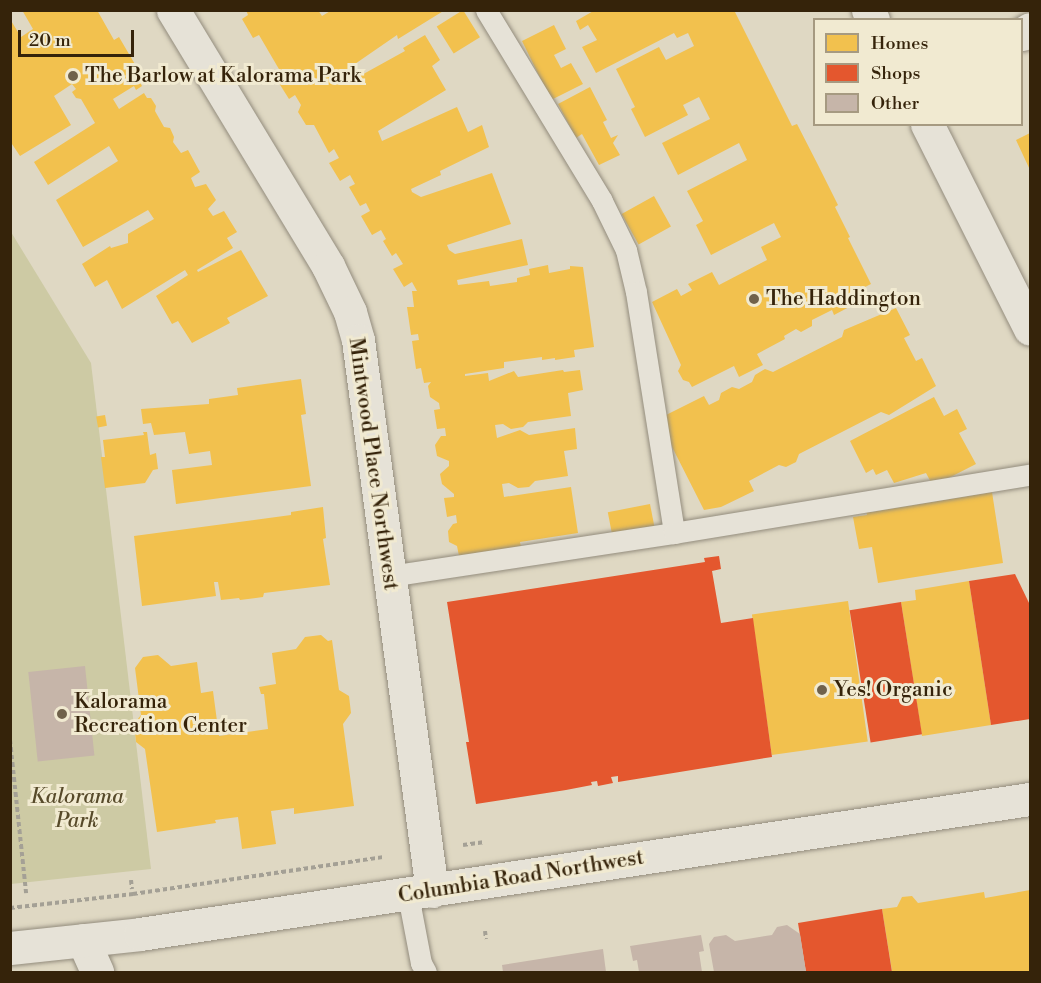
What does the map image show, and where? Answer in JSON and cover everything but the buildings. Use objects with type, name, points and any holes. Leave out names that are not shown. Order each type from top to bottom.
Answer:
[{"type":"street","name":"Mintwood Place Northwest","points":[[173,10],[328,266],[350,312],[363,369],[389,576],[420,893]]},
{"type":"street","points":[[928,126],[1030,329]]},
{"type":"street","name":"Columbia Road Northwest","points":[[10,948],[420,893],[1030,800]]},
{"type":"street","points":[[83,940],[97,972]]},
{"type":"lane","points":[[486,10],[602,201],[626,250],[636,292],[674,533]]},
{"type":"lane","points":[[389,576],[674,533],[1030,475]]},
{"type":"lane","points":[[420,893],[420,957],[426,972]]},
{"type":"path","points":[[10,740],[26,893]]},
{"type":"path","points":[[10,908],[133,894],[386,857]]},
{"type":"path","points":[[131,880],[132,889]]},
{"type":"path","points":[[485,931],[486,939]]},
{"type":"green space","name":"Kalorama Park","points":[[11,232],[91,363],[151,869],[11,884]]},
{"type":"place","name":"The Barlow at Kalorama Park","points":[[73,76]]},
{"type":"place","name":"The Haddington","points":[[754,299]]},
{"type":"place","name":"Yes! Organic","points":[[822,690]]},
{"type":"place","name":"Kalorama Recreation Center","points":[[62,714]]}]
